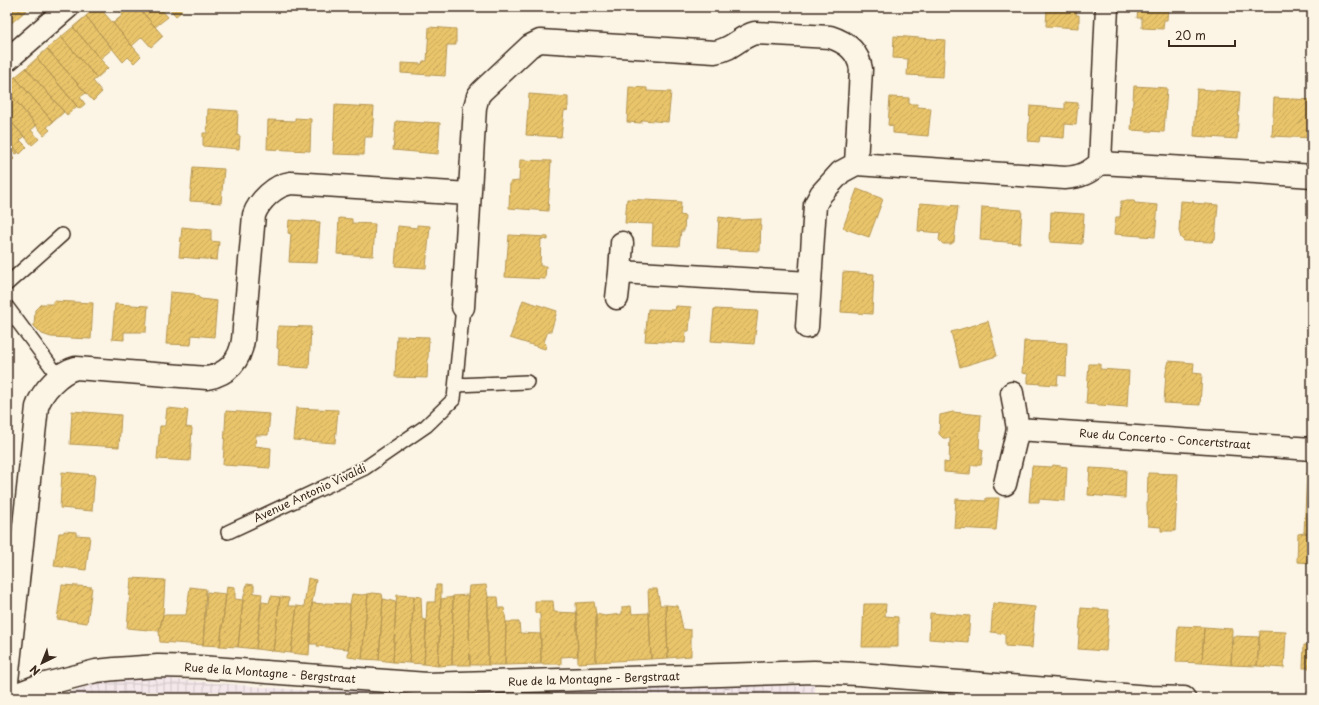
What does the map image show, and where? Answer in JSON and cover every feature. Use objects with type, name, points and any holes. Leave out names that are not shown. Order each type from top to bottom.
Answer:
[{"type":"street","points":[[7,60],[68,7]]},
{"type":"street","points":[[1100,163],[1107,7]]},
{"type":"street","points":[[463,307],[475,107],[478,96],[530,46],[540,41],[715,52],[725,50],[749,34],[755,33],[830,37],[836,39],[854,51],[861,69],[856,164]]},
{"type":"street","points":[[807,327],[815,205],[821,194],[841,172],[856,164],[1065,178],[1075,178],[1081,176],[1092,170],[1100,163],[1312,176]]},
{"type":"street","points":[[7,681],[37,407],[41,396],[59,377],[76,368],[207,378],[218,375],[230,368],[240,354],[244,340],[254,215],[263,201],[281,186],[291,183],[469,194]]},
{"type":"street","points":[[617,298],[622,243]]},
{"type":"street","points":[[620,272],[810,283]]},
{"type":"street","points":[[1005,484],[1018,429],[1012,394]]},
{"type":"street","name":"Rue du Concerto - Concertstraat","points":[[1018,429],[1312,449]]},
{"type":"street","name":"Rue de la Montagne - Bergstraat","points":[[7,698],[38,686],[96,671],[115,668],[158,666],[200,667],[427,684],[821,672],[1150,697],[1184,698]]},
{"type":"lane","points":[[7,284],[62,235]]},
{"type":"lane","points":[[7,307],[59,377]]},
{"type":"lane","name":"Avenue Antonio Vivaldi","points":[[228,532],[365,468],[426,426],[454,399],[463,307]]},
{"type":"lane","points":[[456,385],[527,382]]},
{"type":"shaded area","points":[[122,675],[312,691],[580,690],[815,685],[815,698],[53,698]]},
{"type":"building: Homes","points":[[7,7],[17,7],[22,14],[9,25],[7,22]]},
{"type":"building: Homes","points":[[17,7],[30,7],[22,14]]},
{"type":"building: Homes","points":[[96,7],[99,7],[141,56],[134,63],[128,57],[123,62],[86,16]]},
{"type":"building: Homes","points":[[116,7],[138,7],[163,36],[151,47],[142,37],[132,46],[113,23],[123,15]]},
{"type":"building: Homes","points":[[138,7],[159,7],[168,17],[155,27]]},
{"type":"building: Homes","points":[[168,7],[179,7],[182,11],[176,16]]},
{"type":"building: Homes","points":[[398,7],[421,7],[421,9]]},
{"type":"building: Homes","points":[[810,7],[828,7],[828,9]]},
{"type":"building: Homes","points":[[1047,7],[1077,7],[1076,15],[1079,15],[1079,28],[1046,26]]},
{"type":"building: Homes","points":[[1138,7],[1168,7],[1167,20],[1164,20],[1163,29],[1142,28],[1142,18],[1137,18]]},
{"type":"building: Homes","points":[[86,16],[112,49],[100,59],[73,27]]},
{"type":"building: Homes","points":[[73,27],[108,68],[97,78],[61,37]]},
{"type":"building: Homes","points":[[429,27],[456,29],[456,45],[447,45],[445,76],[401,73],[401,63],[422,64],[423,61],[427,61]]},
{"type":"building: Homes","points":[[894,36],[945,40],[943,77],[907,75],[908,59],[893,58]]},
{"type":"building: Homes","points":[[61,37],[97,78],[93,81],[102,92],[93,101],[47,49]]},
{"type":"building: Homes","points":[[47,49],[86,93],[80,97],[85,104],[79,109],[37,58]]},
{"type":"building: Homes","points":[[37,58],[77,106],[67,115],[26,68]]},
{"type":"building: Homes","points":[[26,68],[64,112],[53,122],[15,77]]},
{"type":"building: Homes","points":[[15,77],[53,122],[47,127],[50,130],[44,135],[7,90],[7,84]]},
{"type":"building: Homes","points":[[1134,86],[1167,88],[1164,132],[1131,130]]},
{"type":"building: Homes","points":[[629,87],[647,88],[647,91],[671,92],[668,122],[642,120],[641,123],[627,122]]},
{"type":"building: Homes","points":[[1197,89],[1240,92],[1237,139],[1194,136]]},
{"type":"building: Homes","points":[[7,90],[36,126],[31,130],[39,139],[32,145],[7,117]]},
{"type":"building: Homes","points":[[529,94],[568,97],[568,110],[564,111],[561,137],[526,135]]},
{"type":"building: Homes","points":[[890,97],[909,98],[909,104],[917,104],[918,107],[931,108],[928,136],[893,133],[893,126],[888,125]]},
{"type":"building: Homes","points":[[1274,98],[1312,100],[1312,138],[1272,136]]},
{"type":"building: Homes","points":[[1065,102],[1078,103],[1076,125],[1065,124],[1064,138],[1040,136],[1039,142],[1028,141],[1030,106],[1065,109]]},
{"type":"building: Homes","points":[[335,105],[374,107],[372,137],[365,137],[364,155],[333,154]]},
{"type":"building: Homes","points":[[208,109],[238,111],[237,135],[240,136],[239,149],[203,146],[203,133],[207,133]]},
{"type":"building: Homes","points":[[7,117],[24,137],[20,140],[27,147],[20,154],[7,139]]},
{"type":"building: Homes","points":[[295,118],[311,119],[310,151],[267,149],[268,120],[295,121]]},
{"type":"building: Homes","points":[[396,121],[440,123],[438,154],[393,150]]},
{"type":"building: Homes","points":[[7,139],[18,153],[16,154],[13,151],[10,154],[14,159],[8,163],[7,162]]},
{"type":"building: Homes","points":[[520,160],[551,161],[548,211],[509,208],[510,182],[519,181]]},
{"type":"building: Homes","points":[[193,167],[224,169],[221,203],[190,201]]},
{"type":"building: Homes","points":[[857,189],[883,199],[869,237],[843,228]]},
{"type":"building: Homes","points":[[627,199],[681,202],[680,215],[685,216],[684,231],[681,231],[679,246],[652,245],[653,224],[625,223]]},
{"type":"building: Homes","points":[[1121,201],[1134,201],[1135,203],[1158,205],[1155,237],[1114,234],[1116,217],[1120,217]]},
{"type":"building: Homes","points":[[1181,201],[1218,205],[1215,239],[1212,242],[1184,241],[1181,238],[1179,231]]},
{"type":"building: Homes","points":[[920,203],[958,206],[954,242],[951,244],[943,244],[939,240],[940,233],[918,231]]},
{"type":"building: Homes","points":[[982,207],[1022,210],[1020,243],[980,240]]},
{"type":"building: Homes","points":[[1051,212],[1084,214],[1082,244],[1050,242]]},
{"type":"building: Homes","points":[[719,217],[741,220],[761,219],[760,251],[717,249]]},
{"type":"building: Homes","points":[[339,218],[352,219],[352,223],[375,224],[373,256],[337,254]]},
{"type":"building: Homes","points":[[289,220],[320,222],[317,263],[289,262],[291,234],[288,233]]},
{"type":"building: Homes","points":[[417,225],[430,226],[426,268],[395,266],[398,226],[417,228]]},
{"type":"building: Homes","points":[[182,227],[211,230],[211,241],[219,242],[217,260],[179,257]]},
{"type":"building: Homes","points":[[509,235],[548,237],[548,240],[541,239],[540,266],[546,266],[545,279],[505,277]]},
{"type":"building: Homes","points":[[843,272],[874,274],[872,314],[841,312]]},
{"type":"building: Homes","points":[[170,292],[194,294],[201,299],[217,301],[214,337],[192,335],[191,345],[166,344]]},
{"type":"building: Homes","points":[[523,300],[557,311],[551,331],[548,331],[544,342],[546,344],[545,349],[510,338]]},
{"type":"building: Homes","points":[[53,301],[93,303],[91,339],[51,337],[42,334],[34,326],[35,310],[41,304],[53,304]]},
{"type":"building: Homes","points":[[115,304],[148,306],[146,332],[124,332],[124,340],[112,339]]},
{"type":"building: Homes","points":[[676,306],[691,307],[689,331],[686,331],[685,343],[645,341],[648,309],[675,310]]},
{"type":"building: Homes","points":[[714,309],[758,311],[754,344],[711,341]]},
{"type":"building: Homes","points":[[988,321],[997,356],[960,367],[951,332]]},
{"type":"building: Homes","points":[[278,326],[311,327],[309,368],[278,366]]},
{"type":"building: Homes","points":[[397,336],[429,337],[427,378],[395,377]]},
{"type":"building: Homes","points":[[1024,341],[1067,343],[1066,376],[1058,375],[1057,385],[1028,383],[1028,374],[1022,373]]},
{"type":"building: Homes","points":[[1169,361],[1194,363],[1193,373],[1202,374],[1200,405],[1164,403],[1166,372]]},
{"type":"building: Homes","points":[[1089,364],[1100,364],[1100,369],[1129,371],[1127,407],[1086,404]]},
{"type":"building: Homes","points":[[167,408],[188,410],[186,427],[192,428],[190,461],[157,459],[160,426],[165,426]]},
{"type":"building: Homes","points":[[296,408],[338,410],[335,443],[293,440]]},
{"type":"building: Homes","points":[[72,411],[121,415],[119,447],[70,444]]},
{"type":"building: Homes","points":[[226,411],[270,414],[268,435],[256,435],[255,446],[271,448],[270,468],[223,465]]},
{"type":"building: Homes","points":[[953,412],[981,415],[979,448],[983,450],[981,465],[971,465],[970,474],[944,472],[944,462],[949,463],[950,438],[943,438],[939,434],[940,415]]},
{"type":"building: Homes","points":[[1053,465],[1067,467],[1065,501],[1039,499],[1039,502],[1029,502],[1032,466],[1052,467]]},
{"type":"building: Homes","points":[[1090,468],[1126,470],[1125,498],[1088,495]]},
{"type":"building: Homes","points":[[62,472],[95,475],[92,511],[60,508]]},
{"type":"building: Homes","points":[[1148,473],[1178,474],[1175,531],[1161,531],[1161,527],[1148,526]]},
{"type":"building: Homes","points":[[1307,473],[1312,473],[1312,534],[1304,533]]},
{"type":"building: Homes","points":[[986,498],[999,498],[996,530],[954,528],[956,499],[986,501]]},
{"type":"building: Homes","points":[[64,531],[76,532],[76,535],[90,536],[86,570],[54,566],[59,533],[64,533]]},
{"type":"building: Homes","points":[[1298,534],[1312,534],[1312,563],[1297,562]]},
{"type":"building: Homes","points":[[131,578],[165,580],[163,615],[159,631],[127,628]]},
{"type":"building: Homes","points":[[308,578],[316,580],[312,603],[309,655],[291,653],[297,606],[304,607]]},
{"type":"building: Homes","points":[[247,584],[254,585],[254,593],[262,594],[256,649],[238,647],[243,600]]},
{"type":"building: Homes","points":[[62,585],[92,587],[87,623],[57,619]]},
{"type":"building: Homes","points":[[436,585],[441,585],[438,666],[424,664],[427,602],[435,602]]},
{"type":"building: Homes","points":[[486,585],[488,597],[488,665],[470,665],[469,586]]},
{"type":"building: Homes","points":[[227,586],[235,587],[235,599],[243,600],[238,647],[220,646]]},
{"type":"building: Homes","points":[[190,587],[206,589],[203,645],[160,642],[159,631],[163,615],[186,615]]},
{"type":"building: Homes","points":[[648,589],[657,589],[660,605],[666,605],[668,658],[651,659]]},
{"type":"building: Homes","points":[[1311,589],[1312,622],[1310,622]]},
{"type":"building: Homes","points":[[207,592],[226,594],[220,646],[203,645]]},
{"type":"building: Homes","points":[[352,594],[368,594],[362,659],[348,657],[350,604]]},
{"type":"building: Homes","points":[[368,594],[382,594],[383,599],[379,660],[362,659]]},
{"type":"building: Homes","points":[[397,595],[414,596],[409,663],[393,662]]},
{"type":"building: Homes","points":[[468,595],[470,665],[452,665],[453,596]]},
{"type":"building: Homes","points":[[271,596],[280,597],[273,651],[256,649],[262,602],[269,603]]},
{"type":"building: Homes","points":[[414,596],[421,597],[422,619],[427,621],[424,664],[409,663]]},
{"type":"building: Homes","points":[[280,597],[289,598],[288,606],[297,606],[291,653],[273,651]]},
{"type":"building: Homes","points":[[453,597],[452,665],[438,666],[441,599]]},
{"type":"building: Homes","points":[[488,597],[498,597],[499,608],[504,608],[506,622],[505,665],[488,665]]},
{"type":"building: Homes","points":[[383,599],[396,602],[393,662],[379,660]]},
{"type":"building: Homes","points":[[535,601],[553,601],[554,612],[577,613],[578,656],[561,657],[561,664],[541,664],[540,614],[535,613]]},
{"type":"building: Homes","points":[[594,602],[596,614],[596,662],[578,663],[576,603]]},
{"type":"building: Homes","points":[[312,603],[350,604],[348,649],[310,644]]},
{"type":"building: Homes","points":[[993,603],[1035,607],[1032,648],[1005,646],[1005,634],[991,632]]},
{"type":"building: Homes","points":[[864,604],[886,604],[885,616],[898,617],[898,647],[862,647]]},
{"type":"building: Homes","points":[[666,605],[678,606],[683,629],[691,630],[691,656],[668,658]]},
{"type":"building: Homes","points":[[631,606],[632,614],[649,613],[651,659],[596,662],[596,614],[605,616],[622,614],[622,607]]},
{"type":"building: Homes","points":[[1081,608],[1109,610],[1106,651],[1078,649]]},
{"type":"building: Homes","points":[[930,613],[970,616],[968,642],[929,639]]},
{"type":"building: Homes","points":[[506,622],[519,622],[520,633],[541,634],[541,664],[505,665]]},
{"type":"building: Homes","points":[[1178,626],[1204,627],[1202,663],[1176,662]]},
{"type":"building: Homes","points":[[1204,627],[1232,629],[1231,665],[1202,663]]},
{"type":"building: Homes","points":[[1260,631],[1286,632],[1284,668],[1257,666]]},
{"type":"building: Homes","points":[[1233,636],[1259,637],[1257,666],[1231,665]]},
{"type":"building: Homes","points":[[1304,645],[1312,645],[1312,668],[1303,668]]},
{"type":"building: Homes","points":[[819,694],[835,695],[834,698],[819,698]]},
{"type":"building: Homes","points":[[835,695],[849,695],[849,698],[834,698]]},
{"type":"building: Homes","points":[[849,695],[864,696],[864,698],[849,698]]},
{"type":"building: Homes","points":[[864,696],[886,697],[886,698],[864,698]]},
{"type":"building: Industry","points":[[759,695],[759,698],[723,698],[723,696]]},
{"type":"building: Industry","points":[[723,696],[723,698],[706,698],[706,697]]},
{"type":"building: Industry","points":[[706,697],[706,698],[690,698]]}]
